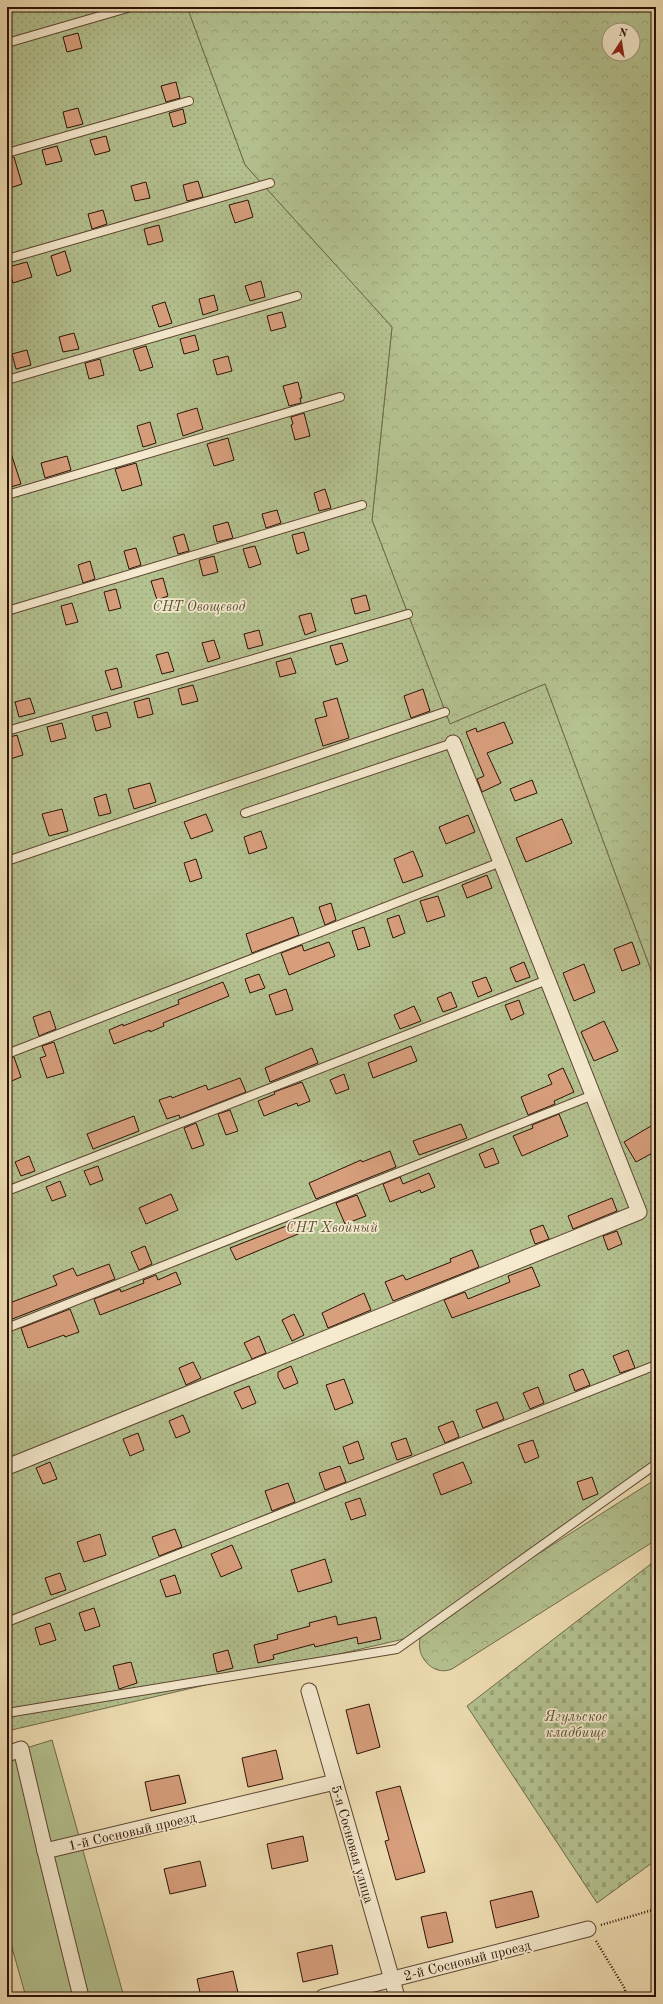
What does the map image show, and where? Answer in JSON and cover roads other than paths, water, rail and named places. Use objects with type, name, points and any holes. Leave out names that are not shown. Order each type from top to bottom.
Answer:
[{"type":"street","points":[[7,1467],[638,1212],[594,1095],[453,743]]},
{"type":"street","name":"5-я Сосновая улица","points":[[309,1691],[397,1997]]},
{"type":"street","points":[[7,1754],[21,1749],[82,1997]]},
{"type":"street","name":"1-й Сосновый проезд","points":[[45,1851],[335,1782]]},
{"type":"street","name":"2-й Сосновый проезд","points":[[323,1997],[588,1929]]},
{"type":"lane","points":[[7,43],[132,7]]},
{"type":"lane","points":[[7,153],[189,102]]},
{"type":"lane","points":[[7,259],[270,183]]},
{"type":"lane","points":[[7,380],[297,296]]},
{"type":"lane","points":[[7,495],[340,396]]},
{"type":"lane","points":[[7,611],[362,505]]},
{"type":"lane","points":[[7,731],[408,614]]},
{"type":"lane","points":[[7,861],[445,712]]},
{"type":"lane","points":[[245,813],[453,743]]},
{"type":"lane","points":[[7,1054],[501,862]]},
{"type":"lane","points":[[7,1191],[547,980]]},
{"type":"lane","points":[[7,1328],[594,1095]]},
{"type":"lane","points":[[7,1622],[656,1365]]},
{"type":"lane","points":[[7,1713],[397,1649],[656,1464]]},
{"type":"park label","name":"СНТ Овощевод","points":[[199,606]]},
{"type":"park label","name":"СНТ Хвойный","points":[[332,1227]]},
{"type":"park label","name":"Ягульское кладбище","points":[[576,1724]]}]
